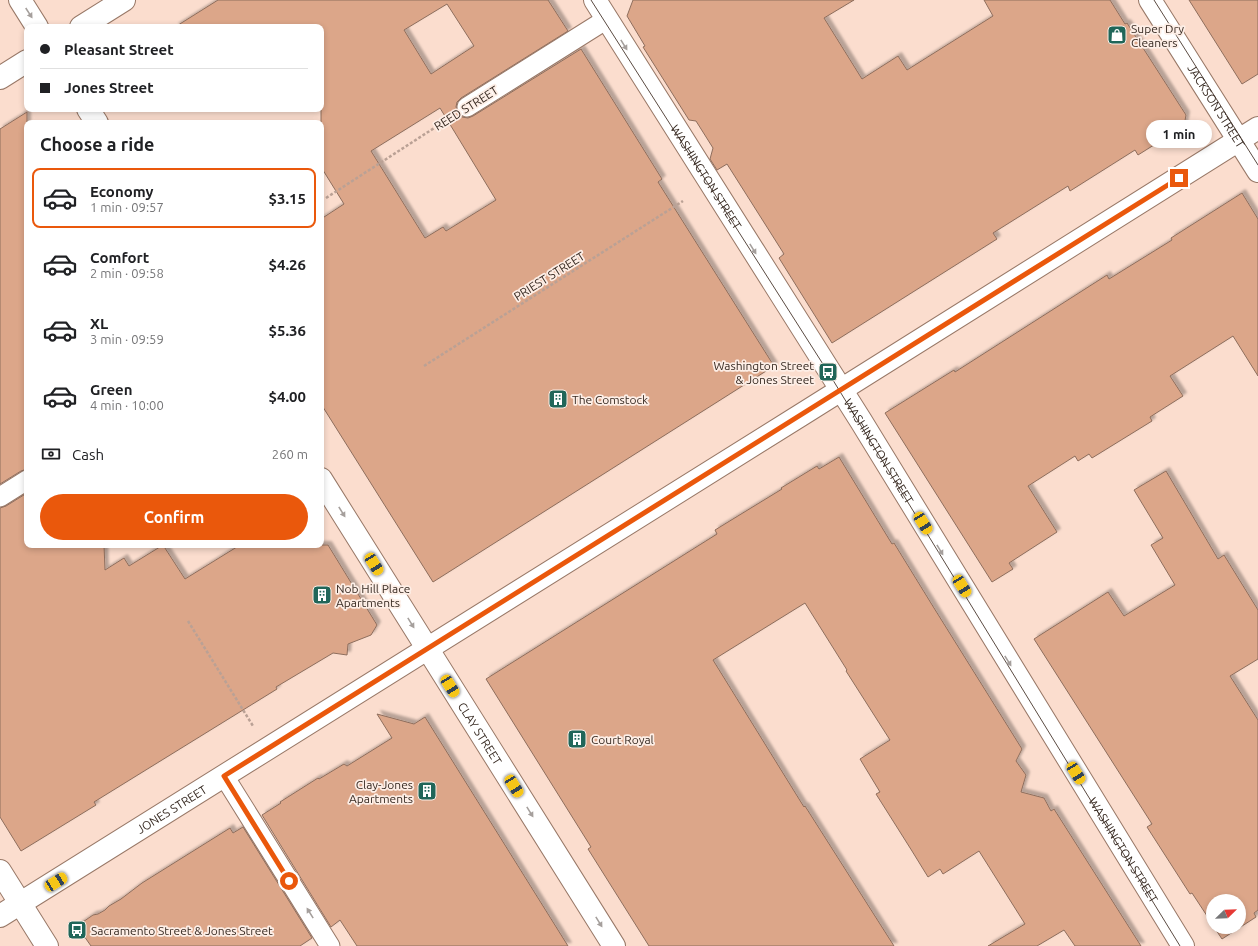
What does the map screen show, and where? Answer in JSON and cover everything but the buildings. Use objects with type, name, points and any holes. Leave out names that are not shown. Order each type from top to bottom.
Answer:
[{"type":"street","points":[[20,0],[35,24]]},
{"type":"street","points":[[86,24],[124,0]]},
{"type":"street","name":"WASHINGTON STREET","points":[[595,0],[841,390],[1183,946]]},
{"type":"street","name":"JACKSON STREET","points":[[1150,0],[1258,171]]},
{"type":"street","points":[[0,78],[24,63]]},
{"type":"street","name":"JONES STREET","points":[[0,916],[1258,128]]},
{"type":"street","name":"CLAY STREET","points":[[324,484],[614,946]]},
{"type":"street","points":[[0,871],[48,946]]},
{"type":"lane","name":"REED STREET","points":[[467,107],[607,19]]},
{"type":"lane","points":[[0,497],[24,482]]},
{"type":"lane","points":[[224,776],[330,946]]},
{"type":"path","name":"REED STREET","points":[[326,198],[467,107]]},
{"type":"path","name":"PRIEST STREET","points":[[424,366],[683,201]]},
{"type":"path","points":[[188,621],[268,749]]},
{"type":"tram line","points":[[591,0],[828,372],[1180,946]]},
{"type":"tram line","points":[[1154,0],[1258,165]]},
{"type":"place","name":"Super Dry Cleaners","points":[[1117,35]]},
{"type":"place","name":"Washington Street & Jones Street","points":[[828,372]]},
{"type":"place","name":"The Comstock","points":[[558,399]]},
{"type":"place","name":"Nob Hill Place Apartments","points":[[322,595]]},
{"type":"place","name":"Court Royal","points":[[577,739]]},
{"type":"place","name":"Clay-Jones Apartments","points":[[427,791]]},
{"type":"place","name":"Sacramento Street & Jones Street","points":[[77,930]]},
{"type":"route","points":[[289,881],[224,776],[1179,178]]}]
